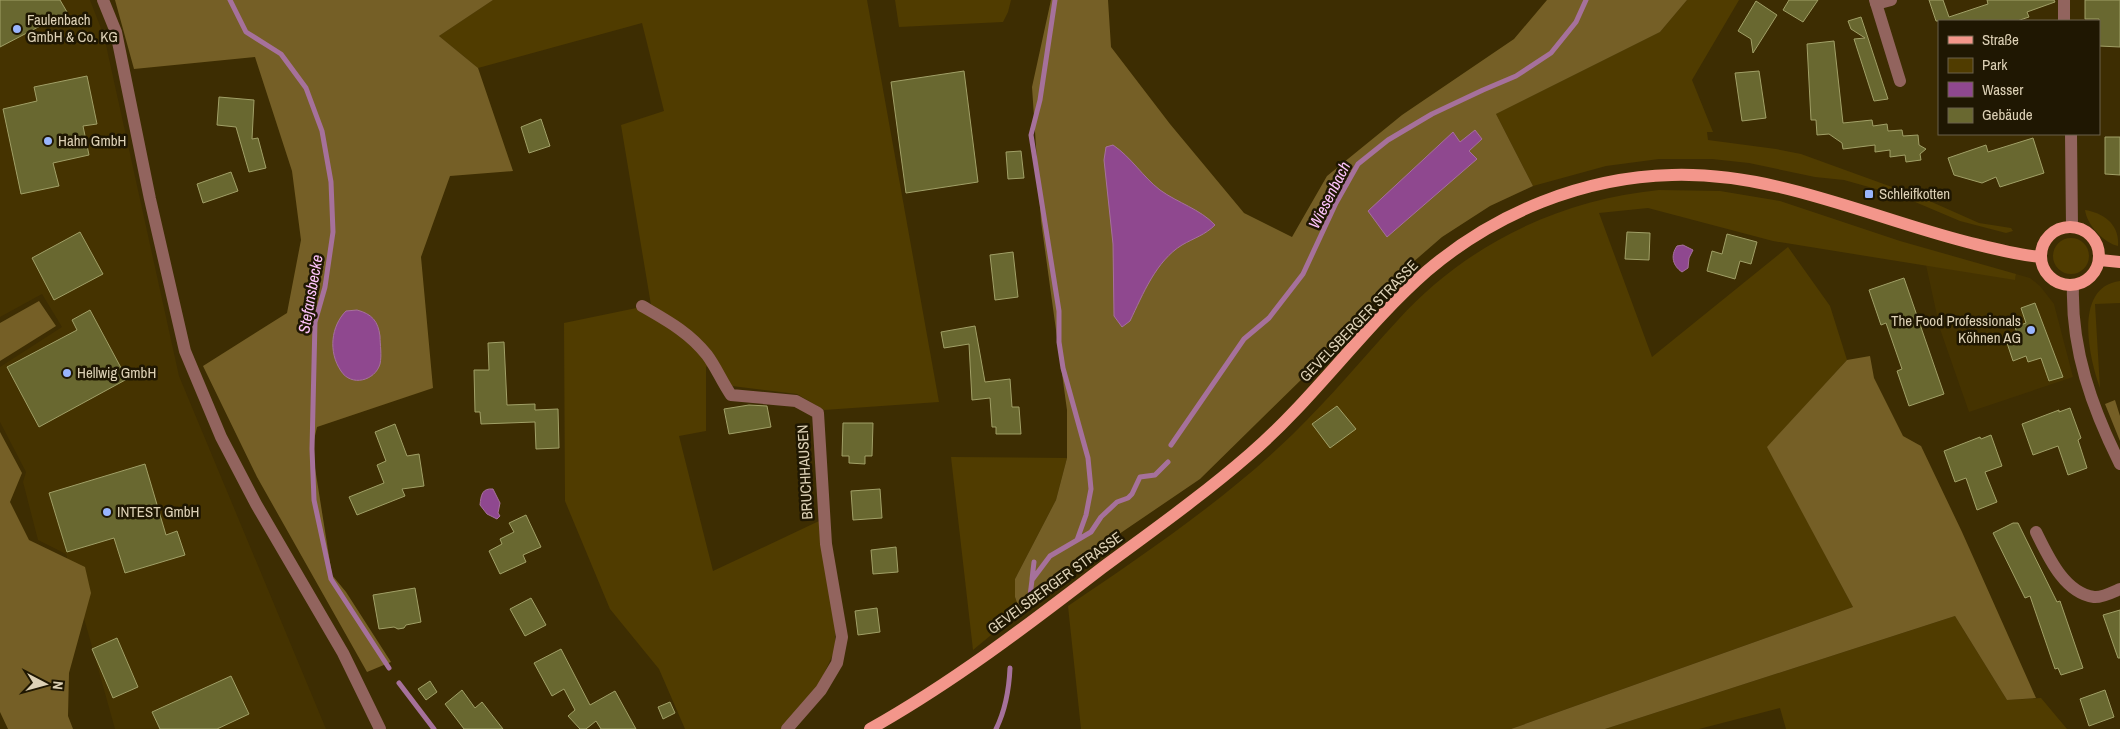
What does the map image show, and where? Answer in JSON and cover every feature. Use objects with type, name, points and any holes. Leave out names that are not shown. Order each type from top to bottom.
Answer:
[{"type":"main road","name":"GEVELSBERGER STRASSE","points":[[870,729],[912,706],[1010,637],[1183,508],[1279,428],[1400,297],[1426,272],[1475,235],[1501,220],[1550,198],[1599,184],[1659,175],[1742,179],[1801,191],[1934,233],[2021,255],[2041,257]]},
{"type":"main road","points":[[2065,227],[2072,227],[2080,228],[2093,237],[2097,244],[2100,260],[2091,278],[2086,282],[2073,286],[2059,284],[2053,280],[2044,270],[2041,257],[2044,243],[2052,233],[2065,227]]},
{"type":"main road","points":[[2100,260],[2120,262]]},
{"type":"street","points":[[103,0],[116,32],[152,208],[185,351],[221,437],[256,504],[343,653],[380,729]]},
{"type":"street","points":[[1891,0],[1876,2],[1900,81]]},
{"type":"street","points":[[2064,0],[2064,20]]},
{"type":"street","points":[[2071,135],[2072,227]]},
{"type":"street","points":[[2073,286],[2077,348],[2087,385],[2120,464]]},
{"type":"street","name":"BRUCHHAUSEN","points":[[642,306],[691,336],[708,356],[731,395],[796,401],[818,413],[826,544],[842,637],[836,663],[821,690],[788,729]]},
{"type":"street","points":[[2036,532],[2045,551],[2065,581],[2078,592],[2095,597],[2120,589]]},
{"type":"shaded area","points":[[0,0],[90,0],[104,36],[179,376],[326,729],[115,729],[66,554],[38,540],[23,482],[26,472],[0,422],[0,367],[62,327],[42,294],[0,317]]},
{"type":"shaded area","points":[[115,0],[493,0],[439,36],[478,68],[513,171],[450,176],[421,257],[433,388],[317,427],[312,449],[332,575],[346,592],[391,662],[367,672],[257,477],[203,366],[287,313],[301,240],[292,171],[255,57],[134,69]]},
{"type":"shaded area","points":[[1051,0],[1108,0],[1111,47],[1170,124],[1244,213],[1292,237],[1327,176],[1402,115],[1514,39],[1547,0],[1687,0],[1660,32],[1496,114],[1533,186],[1490,206],[1442,237],[1404,270],[1307,374],[1200,479],[1100,547],[1020,611],[1015,597],[1015,579],[1056,500],[1067,458],[1067,410],[1041,221],[1032,87]]},
{"type":"shaded area","points":[[1926,265],[2015,279],[2016,274],[2030,278],[2040,286],[2054,304],[2073,377],[1969,412],[1940,329]]},
{"type":"shaded area","points":[[39,301],[56,326],[0,361],[0,323]]},
{"type":"shaded area","points":[[1870,356],[1874,378],[1903,436],[1921,446],[1962,532],[2036,698],[2007,700],[1955,616],[1605,729],[1511,729],[1853,607],[1767,447],[1847,360]]},
{"type":"shaded area","points":[[2115,400],[2120,416],[2120,441],[2105,404]]},
{"type":"shaded area","points":[[0,432],[22,473],[10,502],[29,540],[85,567],[91,593],[69,673],[68,716],[73,729],[8,729],[0,712]]},
{"type":"green space","points":[[493,0],[867,0],[939,402],[824,410],[797,394],[732,386],[706,366],[706,431],[679,436],[713,571],[819,521],[835,621],[835,650],[817,689],[784,729],[685,729],[659,669],[610,609],[565,501],[564,323],[651,305],[621,125],[664,111],[642,23],[478,68],[439,36]]},
{"type":"green space","points":[[895,0],[1011,0],[1003,22],[899,27]]},
{"type":"green space","points":[[1687,0],[1739,0],[1692,80],[1713,132],[1707,132],[1708,140],[1801,154],[1925,199],[1979,223],[2011,228],[2013,231],[2006,233],[1960,221],[1901,196],[1844,180],[1815,177],[1749,163],[1712,159],[1659,159],[1606,166],[1533,186],[1496,114],[1660,32]]},
{"type":"green space","points":[[1659,190],[1720,191],[1780,201],[1900,241],[2016,274],[2015,280],[1773,241],[1648,208],[1599,213],[1652,357],[1788,247],[1830,306],[1847,360],[1768,447],[1853,607],[1511,729],[1081,729],[1068,606],[1184,525],[1267,458],[1320,406],[1398,320],[1453,269],[1516,231],[1550,216],[1585,204],[1622,195]]},
{"type":"green space","points":[[2085,210],[2098,214],[2109,221],[2116,232],[2118,246],[2107,241],[2097,232],[2089,222]]},
{"type":"green space","points":[[2071,238],[2078,239],[2084,243],[2088,249],[2088,263],[2084,269],[2078,273],[2071,274],[2064,273],[2058,269],[2054,263],[2053,256],[2054,249],[2058,243],[2064,239]]},
{"type":"green space","points":[[2120,281],[2120,303],[2095,304],[2100,388],[2089,343],[2088,326],[2090,310],[2096,296],[2105,286]]},
{"type":"green space","points":[[951,457],[1067,458],[1056,500],[1015,579],[1015,597],[1020,611],[973,650]]},
{"type":"green space","points":[[1955,616],[2007,700],[2041,698],[2067,729],[1786,729],[1780,708],[1699,729],[1605,729]]},
{"type":"water","points":[[1475,130],[1482,139],[1469,151],[1477,159],[1387,237],[1368,211],[1453,132],[1460,142]]},
{"type":"water","points":[[1113,145],[1126,155],[1160,190],[1196,210],[1215,225],[1182,245],[1165,260],[1151,279],[1130,321],[1122,327],[1114,316],[1113,244],[1104,160],[1106,147]]},
{"type":"water","points":[[1683,245],[1693,250],[1689,258],[1688,268],[1682,272],[1676,267],[1673,257],[1677,246]]},
{"type":"water","points":[[357,310],[367,314],[376,322],[380,336],[380,364],[373,375],[362,380],[351,379],[345,376],[337,364],[333,348],[334,332],[341,317],[346,311]]},
{"type":"water","points":[[493,489],[500,503],[498,513],[500,516],[497,519],[487,514],[480,505],[484,491]]},
{"type":"building","name":"Faulenbach GmbH & Co. KG","points":[[0,0],[60,0],[67,12],[0,47]]},
{"type":"building","points":[[1789,0],[1818,0],[1803,22],[1783,10]]},
{"type":"building","points":[[1929,0],[1943,0],[1949,17],[1988,4],[1987,0],[2054,0],[2055,2],[2027,12],[2029,17],[2020,20],[1936,21]]},
{"type":"building","points":[[2085,0],[2120,0],[2120,47],[2100,46],[2100,20],[2085,19]]},
{"type":"building","points":[[1756,1],[1777,15],[1753,53],[1751,39],[1738,31]]},
{"type":"building","points":[[1861,17],[1888,99],[1874,101],[1854,39],[1865,38],[1851,29],[1848,21]]},
{"type":"building","points":[[1834,41],[1843,123],[1872,120],[1873,126],[1887,124],[1888,131],[1902,130],[1903,136],[1918,135],[1919,145],[1926,149],[1920,154],[1921,160],[1906,162],[1905,155],[1890,157],[1890,150],[1875,152],[1875,145],[1843,149],[1842,143],[1829,134],[1817,135],[1816,120],[1811,120],[1807,44]]},
{"type":"building","points":[[964,71],[978,182],[906,193],[891,82]]},
{"type":"building","points":[[1759,71],[1766,118],[1742,121],[1735,73]]},
{"type":"building","name":"Hahn GmbH","points":[[87,76],[97,124],[83,126],[89,155],[53,163],[59,186],[21,194],[3,109],[37,101],[34,87]]},
{"type":"building","points":[[219,97],[254,100],[252,139],[258,138],[266,168],[249,172],[236,127],[217,125]]},
{"type":"building","points":[[541,119],[550,146],[529,153],[521,127]]},
{"type":"building","points":[[2105,137],[2120,137],[2120,175],[2105,174]]},
{"type":"building","points":[[2033,138],[2044,173],[2000,187],[1996,177],[1982,183],[1954,175],[1948,158],[1986,145],[1988,152]]},
{"type":"building","points":[[1021,151],[1024,178],[1008,179],[1006,152]]},
{"type":"building","points":[[231,172],[238,191],[203,203],[197,184]]},
{"type":"building","points":[[80,232],[103,274],[54,300],[32,258]]},
{"type":"building","points":[[1627,232],[1650,233],[1649,260],[1625,259]]},
{"type":"building","points":[[1727,234],[1757,242],[1751,264],[1740,261],[1735,279],[1707,271],[1712,251],[1722,254]]},
{"type":"building","points":[[1013,252],[1018,297],[995,300],[990,255]]},
{"type":"building","points":[[1904,278],[1944,394],[1909,406],[1897,371],[1902,369],[1886,323],[1881,325],[1869,290]]},
{"type":"building","name":"The Food Professionals Köhnen AG","points":[[2035,303],[2063,377],[2049,381],[2041,358],[2028,362],[2026,356],[2013,361],[2005,337],[2017,333],[2015,327],[2026,323],[2021,308]]},
{"type":"building","name":"Hellwig GmbH","points":[[90,310],[127,379],[39,427],[7,367],[77,330],[72,320]]},
{"type":"building","points":[[975,326],[985,382],[1010,379],[1012,407],[1019,407],[1021,434],[996,434],[996,427],[992,427],[990,398],[972,400],[969,344],[944,348],[941,332]]},
{"type":"building","points":[[504,342],[507,405],[535,404],[535,410],[558,409],[559,448],[536,449],[535,422],[481,424],[480,412],[475,412],[474,370],[489,370],[488,343]]},
{"type":"building","points":[[749,405],[767,406],[771,427],[729,434],[724,409]]},
{"type":"building","points":[[1337,406],[1356,429],[1330,448],[1312,424]]},
{"type":"building","points":[[2070,408],[2081,438],[2078,440],[2087,468],[2068,475],[2058,446],[2033,455],[2022,424],[2059,410],[2059,412]]},
{"type":"building","points":[[843,423],[873,423],[872,456],[865,456],[865,464],[849,463],[849,456],[842,456]]},
{"type":"building","points":[[395,424],[407,456],[419,454],[424,486],[402,489],[405,496],[357,515],[349,497],[384,483],[377,465],[386,461],[375,432]]},
{"type":"building","points":[[1991,435],[2002,466],[1985,472],[1997,502],[1977,510],[1966,478],[1955,482],[1944,451],[1980,437],[1981,439]]},
{"type":"building","name":"INTEST GmbH","points":[[145,464],[166,535],[177,531],[185,555],[125,573],[114,538],[67,552],[49,493]]},
{"type":"building","points":[[880,489],[882,518],[853,520],[851,491]]},
{"type":"building","points":[[526,515],[541,547],[523,555],[526,562],[500,574],[489,551],[502,544],[500,539],[514,532],[509,523]]},
{"type":"building","points":[[2013,523],[2018,523],[2057,602],[2060,601],[2083,668],[2061,675],[2058,668],[2055,669],[2030,596],[2025,598],[1993,533]]},
{"type":"building","points":[[896,547],[898,572],[873,574],[871,550]]},
{"type":"building","points":[[415,588],[421,622],[398,629],[394,627],[379,629],[373,595]]},
{"type":"building","points":[[531,598],[546,625],[525,636],[510,609]]},
{"type":"building","points":[[877,608],[880,632],[858,635],[855,611]]},
{"type":"building","points":[[2120,610],[2120,658],[2118,658],[2103,615]]},
{"type":"building","points":[[117,638],[138,687],[113,698],[92,649]]},
{"type":"building","points":[[561,649],[590,705],[615,691],[636,729],[601,729],[596,721],[586,729],[580,729],[568,716],[575,710],[564,689],[552,696],[534,663]]},
{"type":"building","points":[[231,676],[249,714],[217,729],[160,729],[152,712]]},
{"type":"building","points":[[430,681],[437,692],[426,700],[418,689]]},
{"type":"building","points":[[462,690],[475,708],[482,702],[503,729],[464,729],[445,704]]},
{"type":"building","points":[[2105,690],[2114,717],[2089,726],[2080,699]]},
{"type":"building","points":[[670,702],[675,713],[663,719],[658,707]]},
{"type":"waterway","name":"Stefansbecke","points":[[230,0],[246,32],[281,54],[306,88],[322,131],[331,182],[333,232],[325,287],[315,322],[312,449],[314,500],[331,579],[389,668]]},
{"type":"waterway","points":[[1055,0],[1040,100],[1031,135],[1059,311],[1059,342],[1063,368],[1088,458],[1091,489],[1086,515],[1077,540]]},
{"type":"waterway","name":"Wiesenbach","points":[[1171,445],[1244,339],[1269,318],[1303,274],[1336,203],[1358,164],[1388,140],[1432,114],[1516,76],[1551,53],[1576,22],[1586,0]]},
{"type":"waterway","name":"Wiesenbach","points":[[1030,596],[1032,580],[1050,556],[1091,532],[1101,517],[1117,502],[1128,498],[1132,494],[1140,477],[1155,475],[1168,462]]},
{"type":"waterway","points":[[1032,579],[1034,562]]},
{"type":"waterway","points":[[996,729],[1006,699],[1010,668]]},
{"type":"waterway","points":[[399,683],[434,729]]},
{"type":"place","name":"Faulenbach GmbH & Co. KG","points":[[17,29]]},
{"type":"place","name":"Hahn GmbH","points":[[48,141]]},
{"type":"place","name":"Schleifkotten","points":[[1869,194]]},
{"type":"place","name":"The Food Professionals Köhnen AG","points":[[2031,330]]},
{"type":"place","name":"Hellwig GmbH","points":[[67,373]]},
{"type":"place","name":"INTEST GmbH","points":[[107,512]]}]
